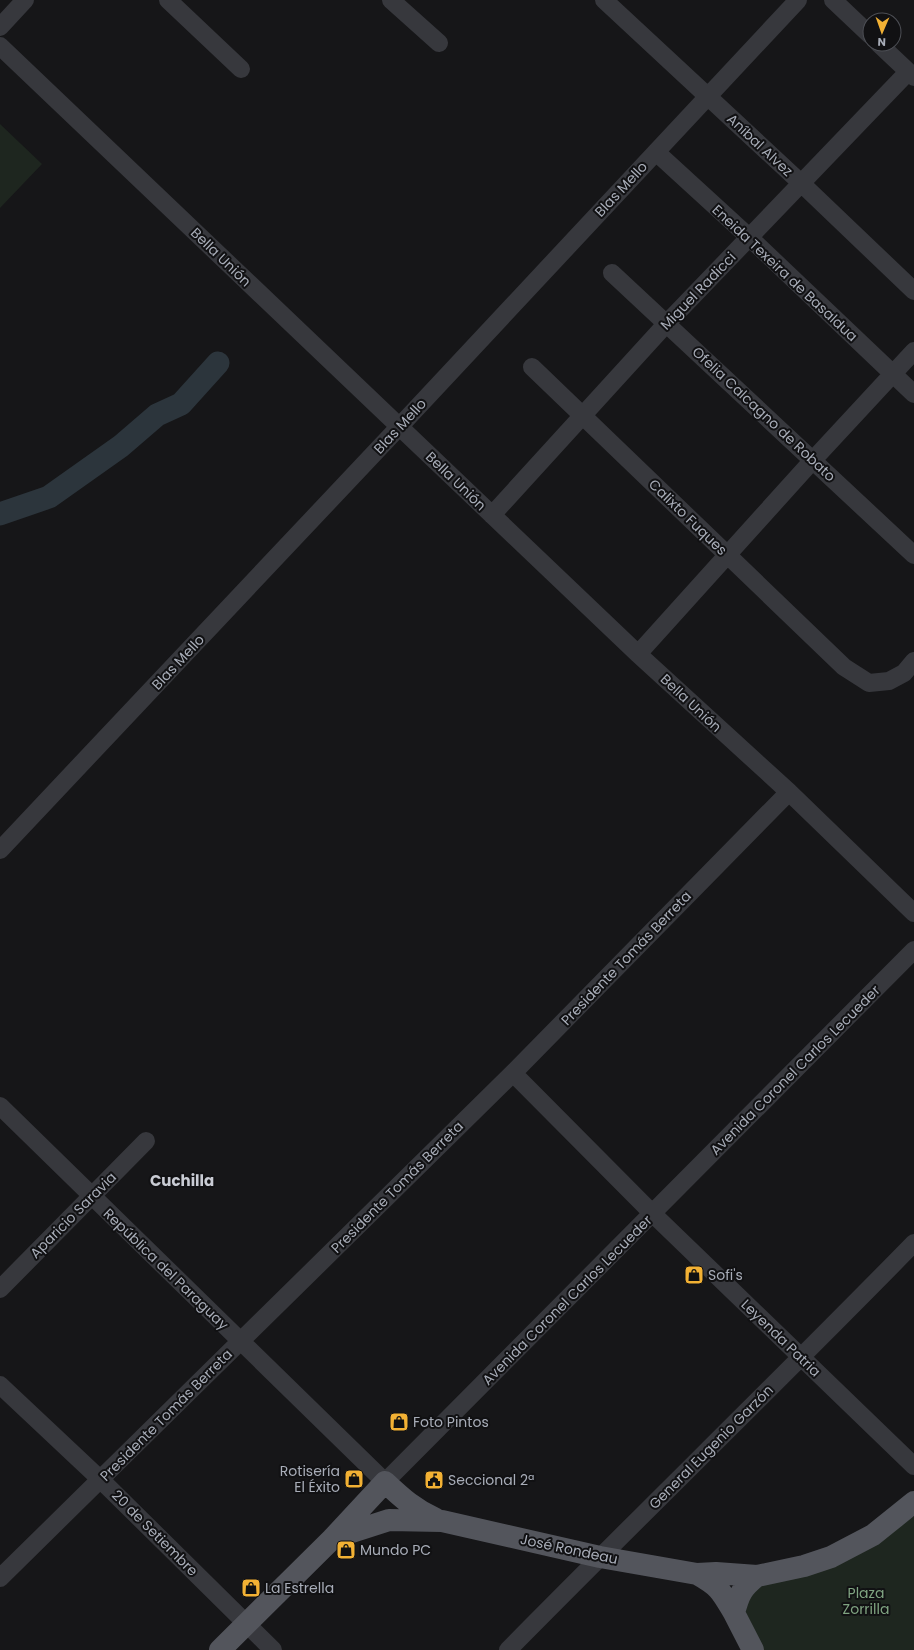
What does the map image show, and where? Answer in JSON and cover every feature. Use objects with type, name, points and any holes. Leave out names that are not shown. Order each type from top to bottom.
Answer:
[{"type":"main road","name":"José Rondeau","points":[[385,1482],[408,1504],[419,1512],[442,1521],[600,1557],[697,1574],[716,1573],[757,1576]]},
{"type":"main road","name":"Avenida Coronel Carlos Lecueder","points":[[220,1650],[333,1538],[385,1482]]},
{"type":"main road","points":[[734,1613],[738,1595],[745,1586],[757,1576],[804,1566],[831,1557],[872,1535],[911,1508]]},
{"type":"main road","name":"José Rondeau","points":[[333,1538],[389,1520],[442,1521]]},
{"type":"main road","name":"José Rondeau","points":[[697,1574],[712,1582],[720,1589],[753,1650]]},
{"type":"street","points":[[0,27],[25,0]]},
{"type":"street","points":[[168,0],[241,69]]},
{"type":"street","points":[[391,0],[438,43]]},
{"type":"street","name":"Aníbal Alvez","points":[[604,0],[801,183],[914,291]]},
{"type":"street","name":"Blas Mello","points":[[0,850],[399,427],[798,0]]},
{"type":"street","points":[[833,0],[862,27]]},
{"type":"street","name":"Bella Unión","points":[[0,46],[492,516],[638,654],[788,792],[914,913]]},
{"type":"street","points":[[888,52],[911,74]]},
{"type":"street","name":"Miguel Radicci","points":[[492,516],[667,323],[801,183],[911,74]]},
{"type":"street","name":"Eneida Texeira de Basaldua","points":[[656,152],[750,238],[914,394]]},
{"type":"street","name":"Ofelia Calcagno de Robato","points":[[612,273],[914,555]]},
{"type":"street","points":[[638,654],[813,460],[914,351]]},
{"type":"street","name":"Calixto Fuques","points":[[532,367],[844,667],[869,683],[889,681],[904,673],[914,661]]},
{"type":"street","name":"Presidente Tomás Berreta","points":[[0,1578],[513,1073],[788,792]]},
{"type":"street","name":"Avenida Coronel Carlos Lecueder","points":[[385,1482],[914,950]]},
{"type":"street","name":"Leyenda Patria","points":[[513,1073],[652,1213],[914,1466]]},
{"type":"street","name":"República del Paraguay","points":[[0,1106],[385,1482]]},
{"type":"street","name":"Aparicio Saravia","points":[[0,1289],[146,1141]]},
{"type":"street","name":"General Eugenio Garzón","points":[[508,1650],[802,1357],[914,1243]]},
{"type":"street","name":"20 de Setiembre","points":[[0,1385],[100,1479],[273,1650]]},
{"type":"green space","points":[[0,124],[42,164],[0,208]]},
{"type":"green space","name":"Plaza Zorrilla","points":[[911,1516],[914,1517],[914,1650],[763,1650],[744,1607],[749,1592]]},
{"type":"waterway","points":[[0,514],[49,497],[121,446],[157,415],[181,404],[218,363]]},
{"type":"place","name":"Sofi's","points":[[694,1275]]},
{"type":"place","name":"Foto Pintos","points":[[399,1422]]},
{"type":"place","name":"Rotisería El Éxito","points":[[354,1479]]},
{"type":"place","name":"Seccional 2ª","points":[[434,1480]]},
{"type":"place","name":"Mundo PC","points":[[346,1550]]},
{"type":"place","name":"La Estrella","points":[[251,1588]]},
{"type":"district","name":"Cuchilla","points":[[182,1181]]}]
